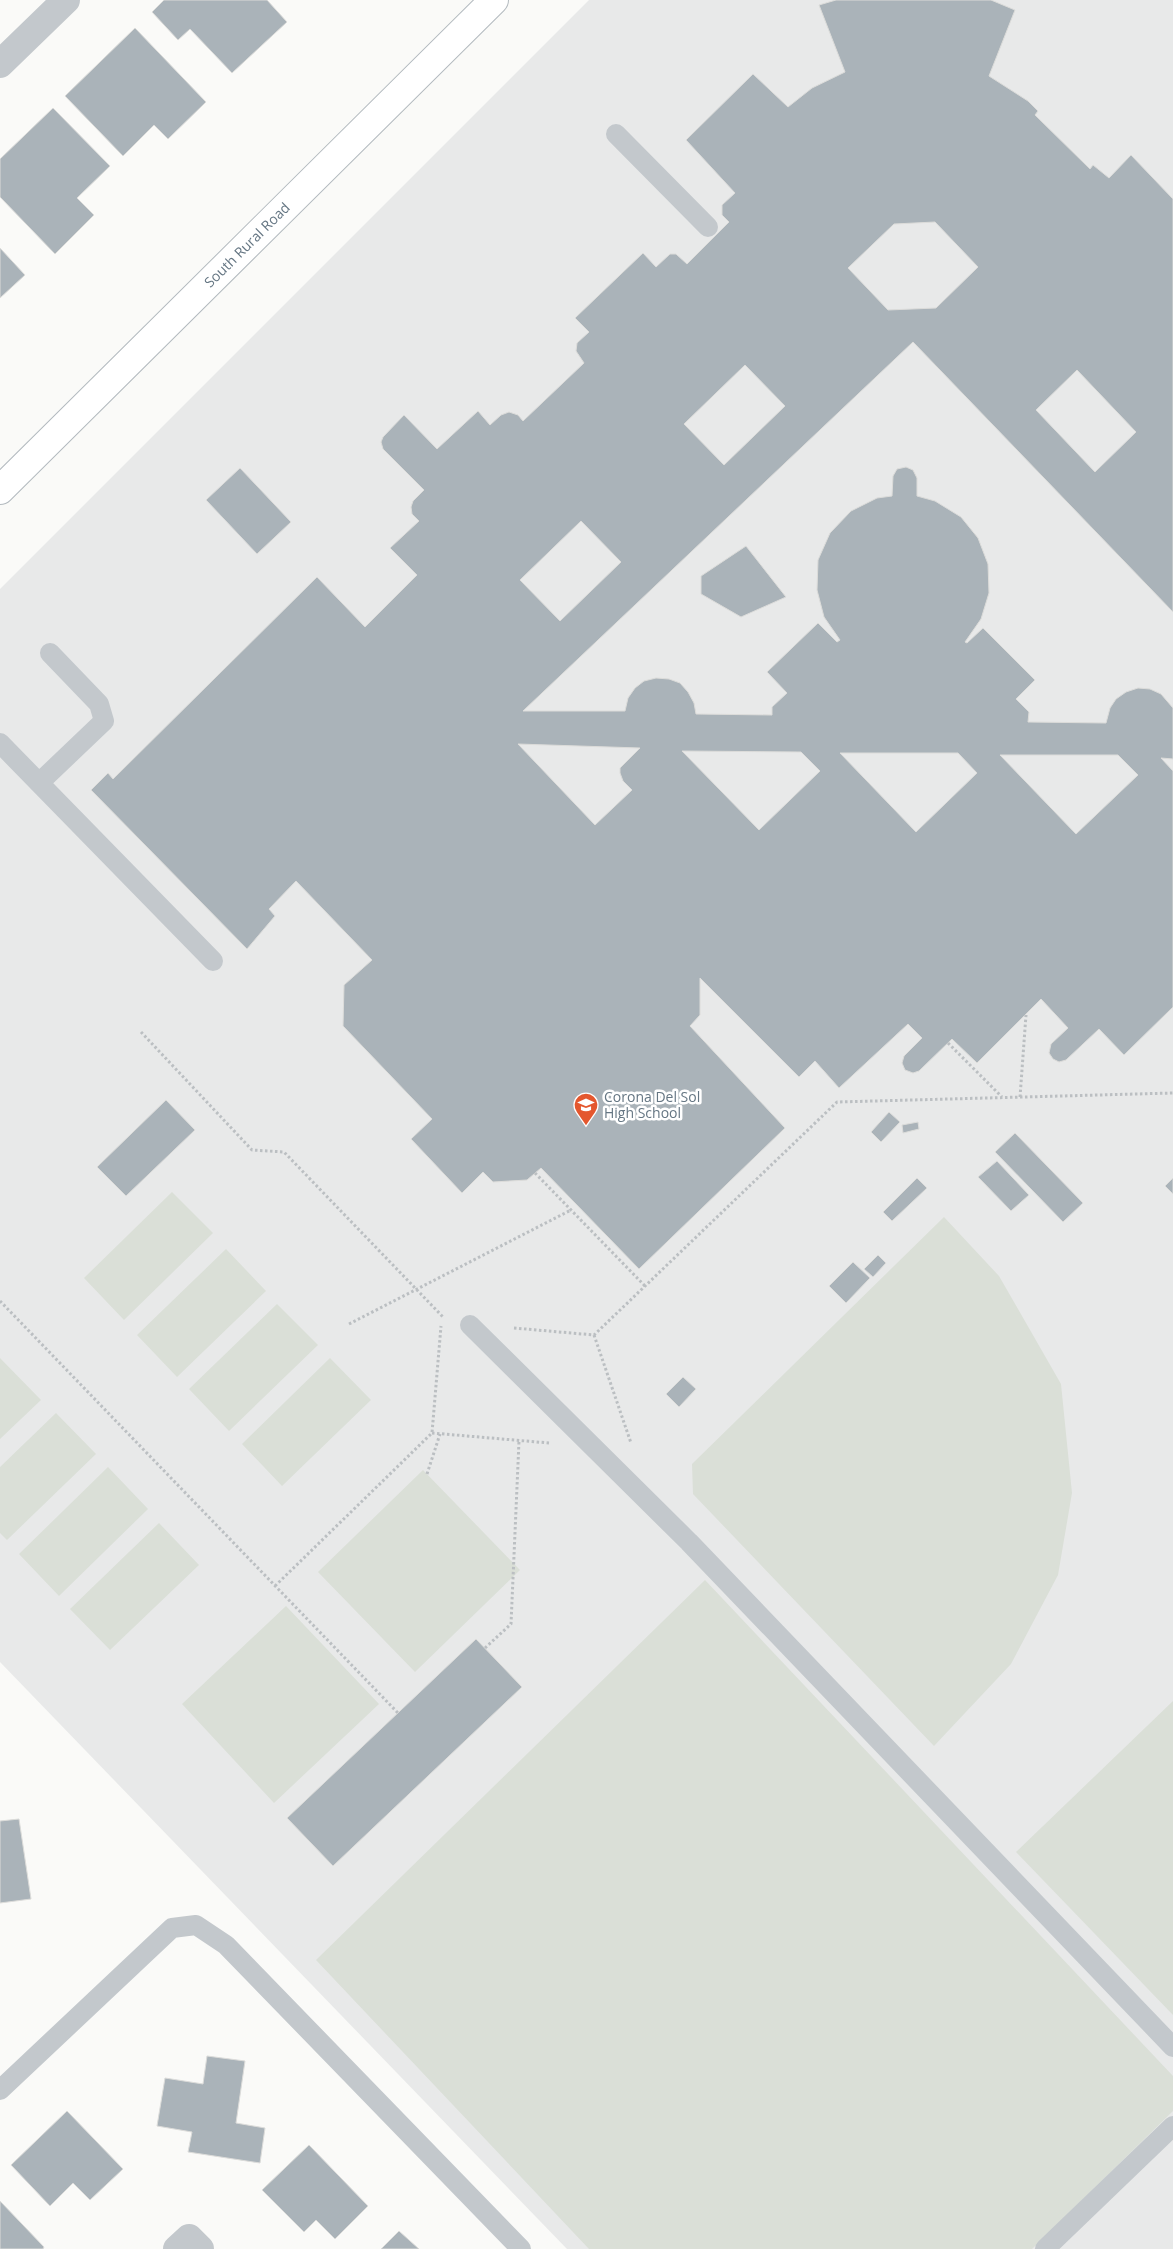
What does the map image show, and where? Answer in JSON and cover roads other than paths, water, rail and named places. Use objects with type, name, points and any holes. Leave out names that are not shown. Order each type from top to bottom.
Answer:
[{"type":"main road","name":"South Rural Road","points":[[0,490],[494,0]]},
{"type":"street","points":[[0,64],[66,0]]},
{"type":"lane","points":[[616,134],[708,227]]},
{"type":"lane","points":[[39,783],[104,721],[99,704],[50,653]]},
{"type":"lane","points":[[0,743],[213,961]]},
{"type":"lane","points":[[470,1324],[689,1542],[1173,2047]]},
{"type":"lane","points":[[0,2090],[172,1928],[196,1925],[226,1945],[521,2249]]},
{"type":"lane","points":[[1046,2249],[1173,2126]]},
{"type":"place","name":"Corona Del Sol High School","points":[[586,1126]]}]
